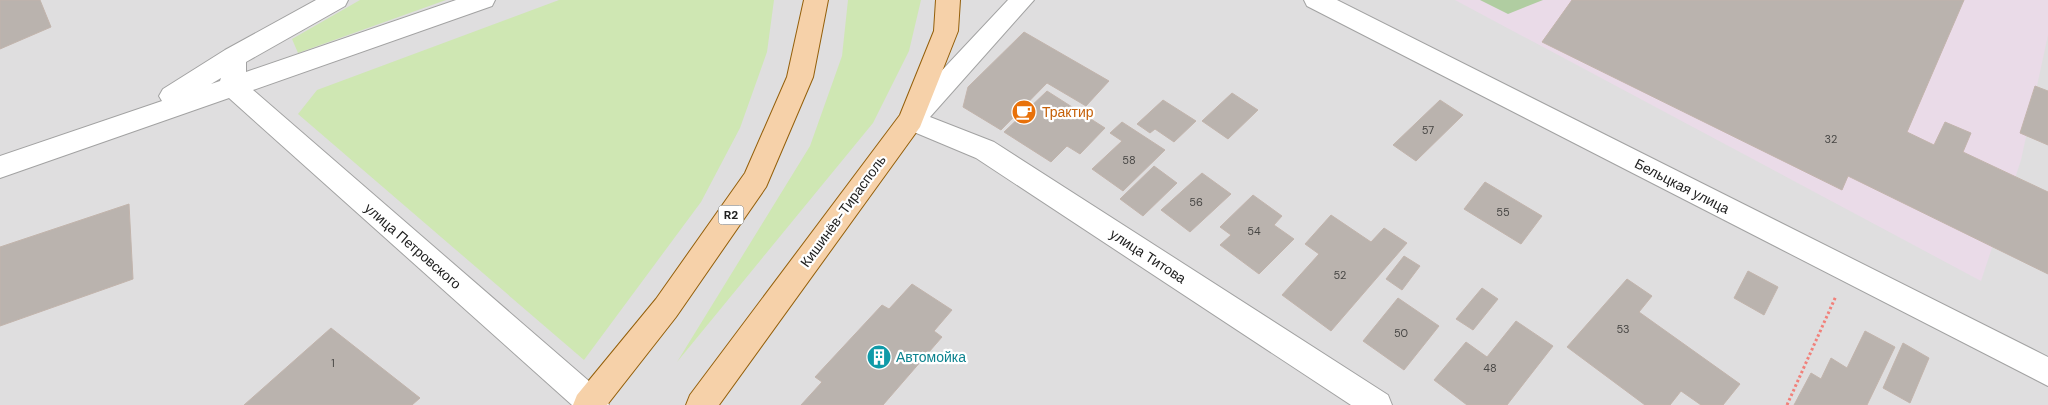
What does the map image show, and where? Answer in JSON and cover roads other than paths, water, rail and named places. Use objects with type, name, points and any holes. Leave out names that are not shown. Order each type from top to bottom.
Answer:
[{"type":"main road","name":"R2","points":[[591,404],[666,308],[756,179],[800,77],[816,0]]},
{"type":"main road","name":"Кишинёв-Тирасполь","points":[[701,405],[911,120],[946,31],[948,0]]},
{"type":"street","points":[[132,121],[234,57],[336,0]]},
{"type":"street","points":[[0,167],[483,0]]},
{"type":"street","points":[[911,120],[1022,0]]},
{"type":"street","name":"Бельцкая улица","points":[[1316,0],[2048,372]]},
{"type":"street","points":[[233,87],[234,57]]},
{"type":"street","name":"улица Петровского","points":[[233,87],[591,404]]},
{"type":"street","name":"улица Титова","points":[[911,120],[985,150],[1377,405]]},
{"type":"place","name":"Трактир","points":[[1024,112]]},
{"type":"place","name":"Автомойка","points":[[879,357]]}]
